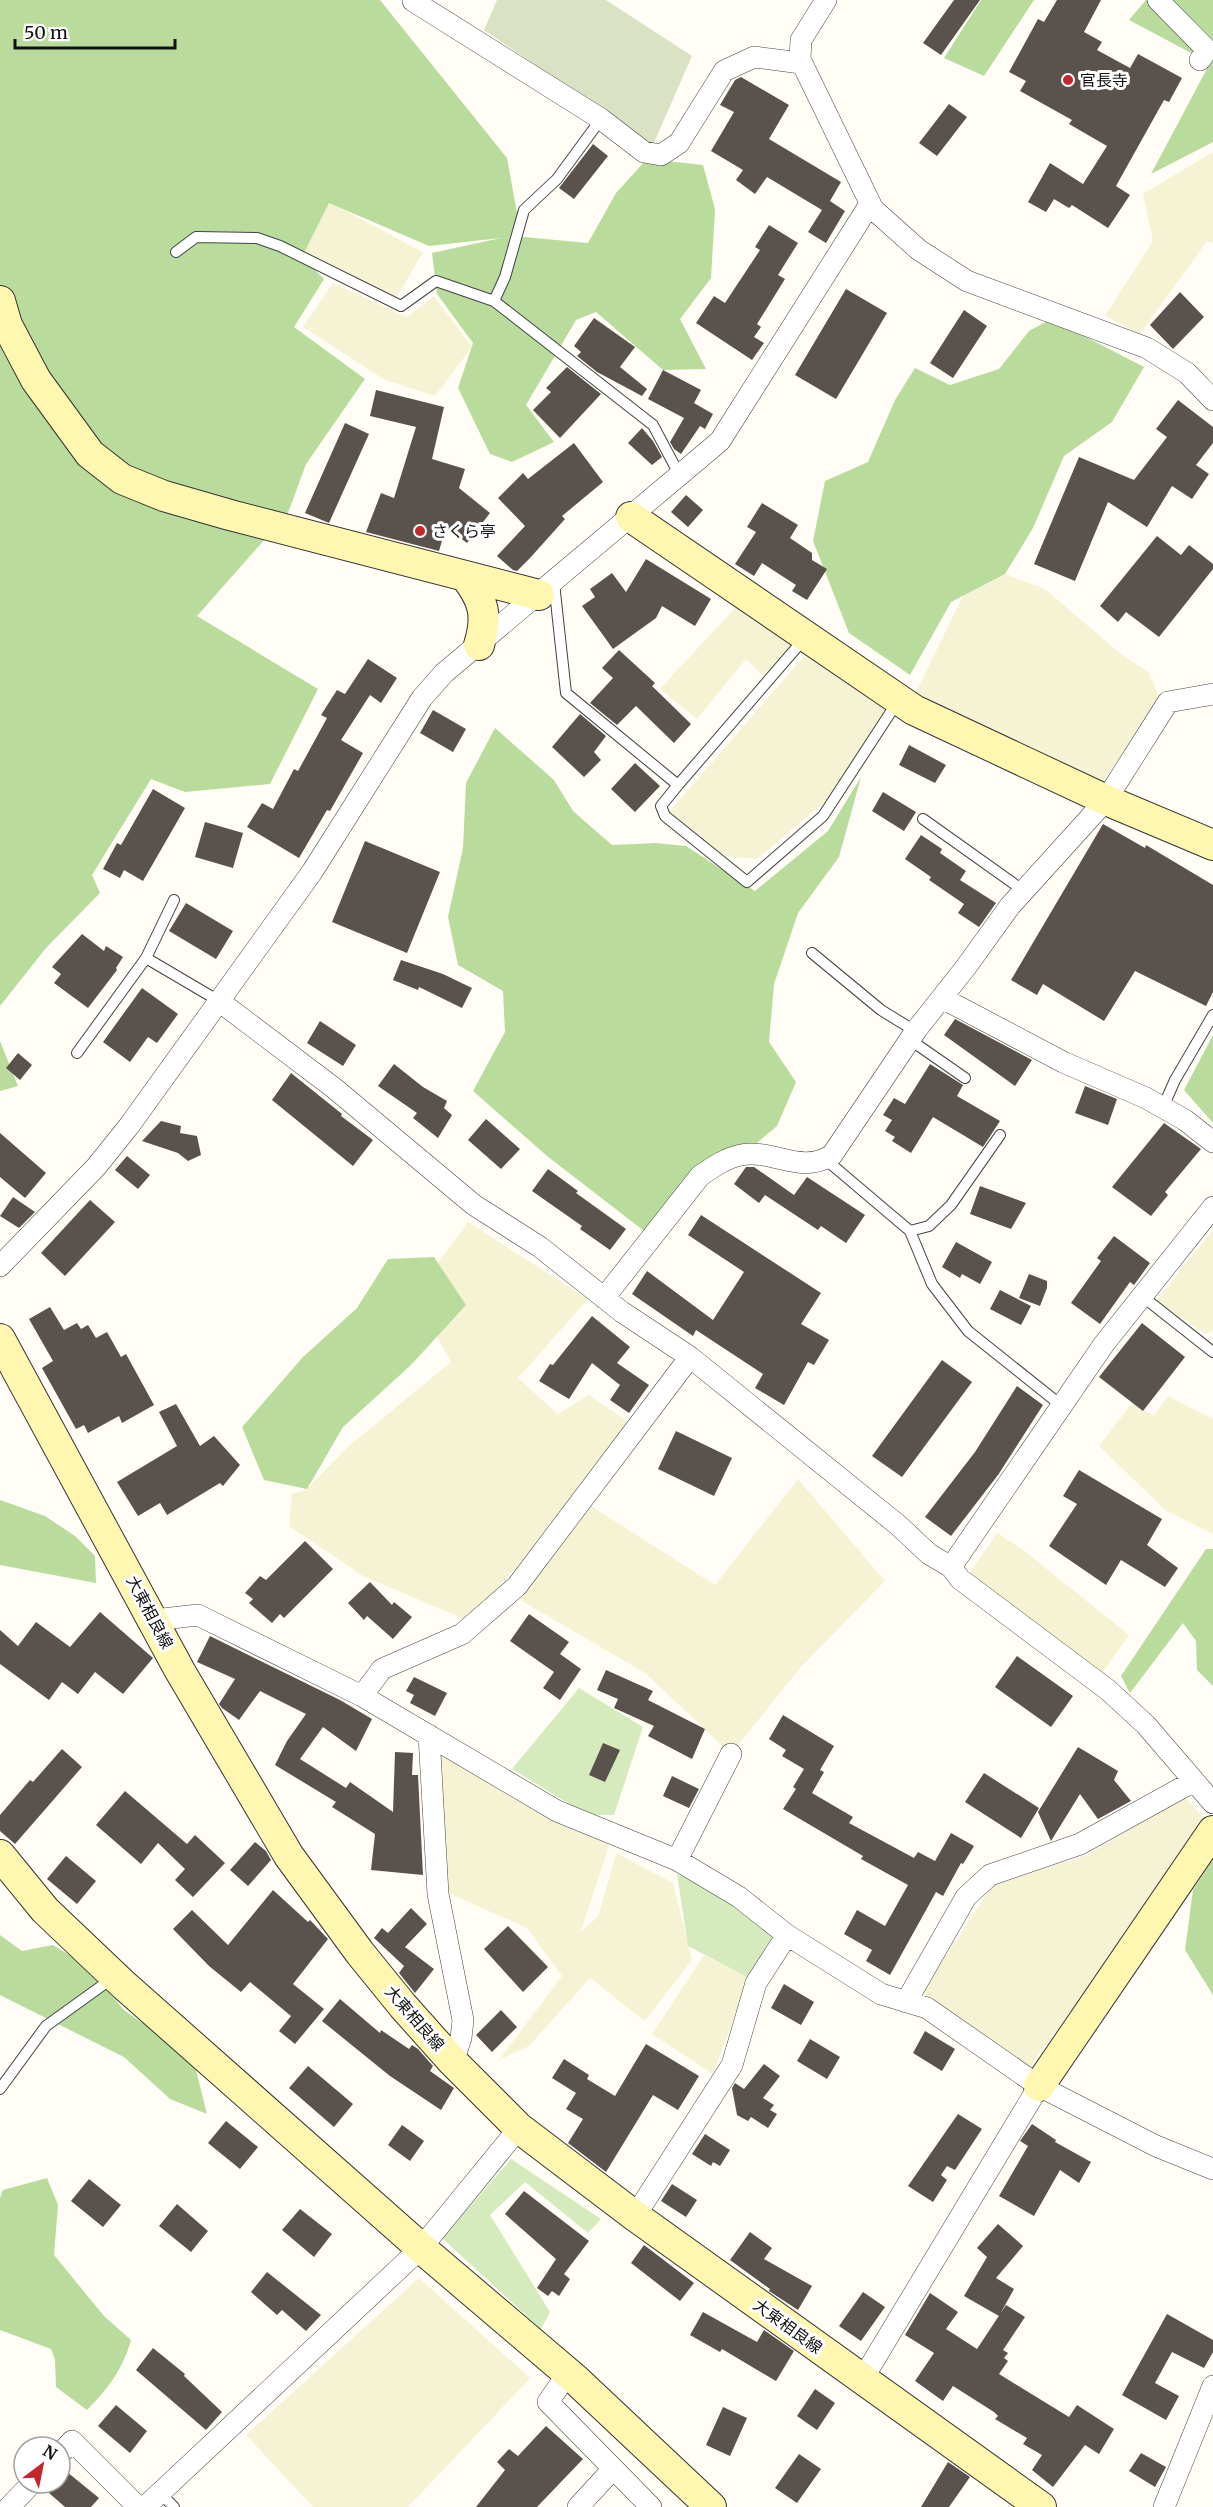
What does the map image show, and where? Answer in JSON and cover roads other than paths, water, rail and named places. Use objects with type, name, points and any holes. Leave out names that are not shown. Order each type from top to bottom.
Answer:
[{"type":"street","points":[[826,0],[801,40],[800,59],[870,204],[919,250],[968,281],[1147,348],[1187,373],[1213,400]]},
{"type":"street","points":[[1158,0],[1207,50],[1200,60]]},
{"type":"street","points":[[413,1],[601,119],[644,152],[662,155],[679,143],[724,71],[754,57],[801,63]]},
{"type":"street","points":[[0,1266],[96,1167],[312,872],[422,698],[444,673],[720,441],[870,204]]},
{"type":"street","points":[[0,301],[7,325],[36,380],[90,454],[123,479],[175,499],[465,576],[546,589]]},
{"type":"street","points":[[632,517],[914,710],[1106,800],[1213,844]]},
{"type":"street","points":[[465,576],[476,591],[486,623],[479,645]]},
{"type":"street","points":[[604,1298],[700,1176],[721,1162],[741,1155],[758,1154],[805,1164],[821,1162],[832,1155],[912,1035],[1024,891],[1106,800],[1168,702],[1213,694]]},
{"type":"street","points":[[942,998],[1063,1062],[1163,1107],[1185,1120],[1213,1142]]},
{"type":"street","points":[[219,1001],[334,1088],[474,1205],[540,1247],[604,1298],[690,1357],[898,1525],[929,1554],[951,1567],[960,1579],[1107,1690],[1146,1725],[1213,1803]]},
{"type":"street","points":[[951,1567],[1104,1344],[1213,1207]]},
{"type":"street","name":"大東相良線","points":[[0,1340],[180,1671],[290,1856],[360,1953],[403,2006],[453,2062],[519,2128],[635,2216],[1041,2507]]},
{"type":"street","points":[[362,1696],[382,1670],[462,1634],[517,1586],[690,1357]]},
{"type":"street","points":[[154,1620],[198,1615],[362,1696],[557,1811],[677,1860],[739,1897],[787,1935],[881,1994],[927,2008],[1039,2086],[1156,2146],[1213,2169]]},
{"type":"street","points":[[429,1735],[438,1894],[463,2020],[461,2038],[453,2062]]},
{"type":"street","points":[[677,1860],[731,1754]]},
{"type":"street","points":[[906,2002],[966,1898],[990,1875],[1080,1844],[1194,1781]]},
{"type":"street","points":[[862,2380],[1039,2086],[1213,1831]]},
{"type":"street","points":[[0,1855],[45,1910],[115,1977],[422,2248],[568,2373],[711,2507]]},
{"type":"street","points":[[635,2216],[732,2065],[756,1983],[787,1935]]},
{"type":"street","points":[[160,2502],[422,2248],[519,2128]]},
{"type":"street","points":[[568,2373],[548,2402],[612,2470],[651,2507]]},
{"type":"street","points":[[1164,2507],[1211,2395]]},
{"type":"street","points":[[72,2441],[138,2507]]},
{"type":"street","points":[[578,2507],[612,2470]]},
{"type":"street","points":[[9,2507],[20,2495]]},
{"type":"lane","points":[[494,301],[505,277],[524,210],[557,179],[601,119]]},
{"type":"lane","points":[[176,252],[196,237],[257,238],[280,246],[401,306],[436,281],[494,301],[652,425],[681,476]]},
{"type":"lane","points":[[546,589],[566,693],[678,785]]},
{"type":"lane","points":[[806,636],[661,806],[665,816],[747,882],[823,816],[899,700]]},
{"type":"lane","points":[[923,819],[1024,891]]},
{"type":"lane","points":[[77,1053],[146,958],[174,900]]},
{"type":"lane","points":[[812,953],[965,1078]]},
{"type":"lane","points":[[146,958],[219,1001]]},
{"type":"lane","points":[[1163,1107],[1175,1080],[1213,1015]]},
{"type":"lane","points":[[910,1232],[928,1226],[951,1205],[1000,1135]]},
{"type":"lane","points":[[825,1159],[910,1232],[932,1284],[968,1331],[1062,1406]]},
{"type":"lane","points":[[1142,1296],[1213,1352]]},
{"type":"lane","points":[[0,2089],[46,2026],[115,1977]]},
{"type":"place","name":"官長寺","points":[[1068,80]]},
{"type":"place","name":"さくら亭","points":[[420,531]]}]
